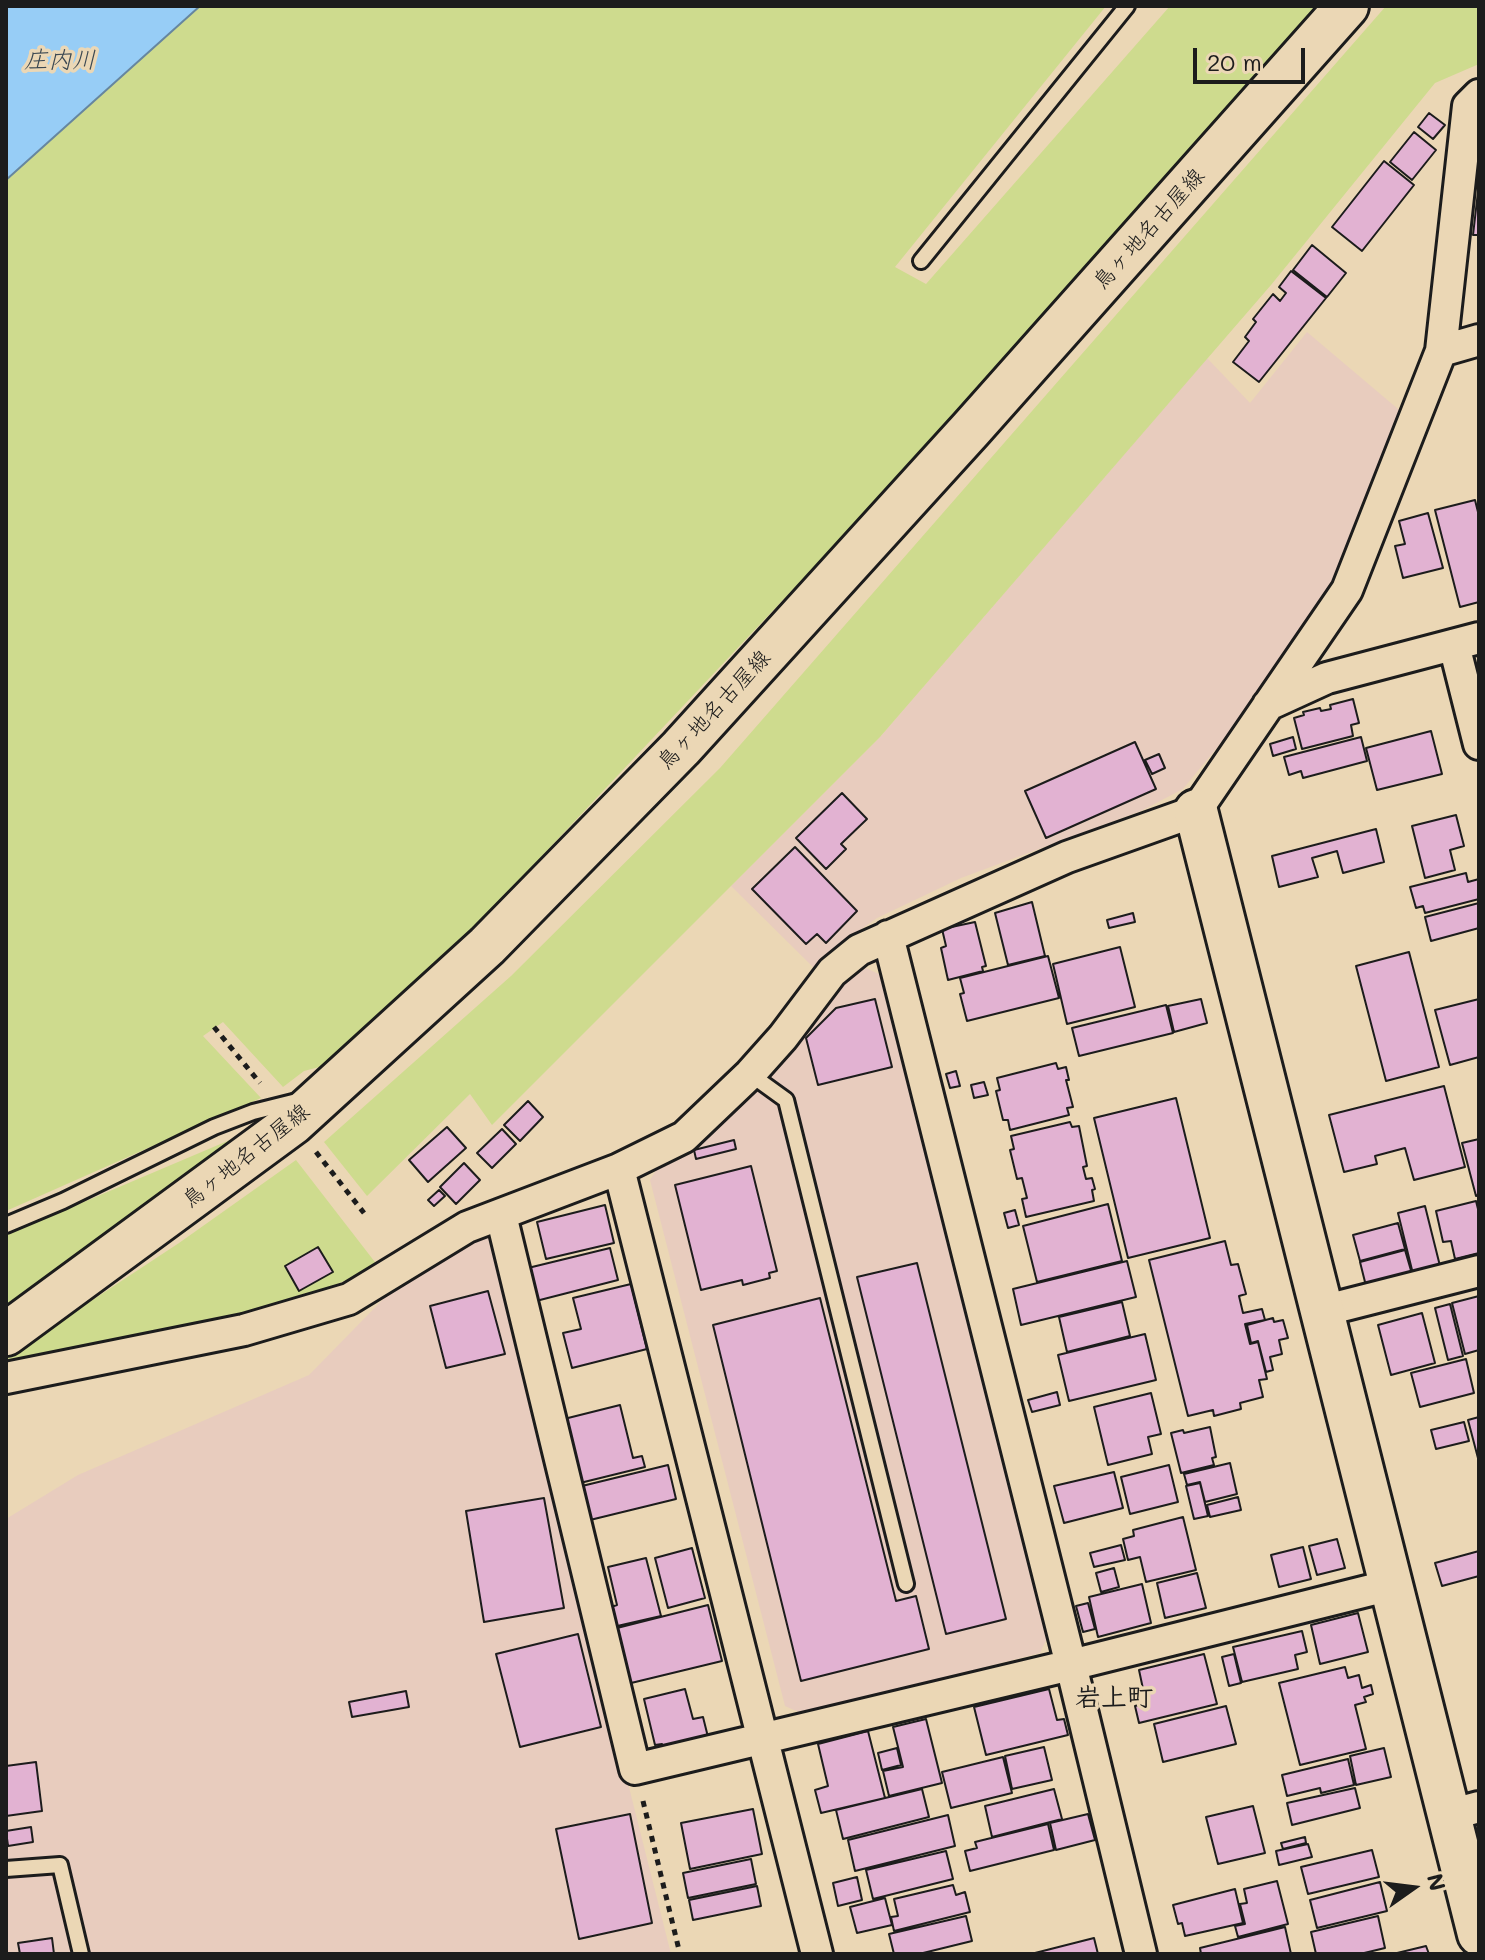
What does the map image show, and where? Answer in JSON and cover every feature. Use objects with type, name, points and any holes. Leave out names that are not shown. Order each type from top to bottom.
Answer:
[{"type":"main road","name":"鳥ヶ地名古屋線","points":[[6,1334],[286,1115],[324,1094],[487,946],[681,748],[1347,6]]},
{"type":"main road","points":[[1196,811],[1391,1585],[1464,1811],[1479,1934]]},
{"type":"street","points":[[6,1378],[244,1330],[349,1299],[467,1227],[619,1169],[684,1137],[750,1074],[783,1037],[832,972],[859,950],[1067,857],[1196,811],[1347,590],[1441,351],[1468,106],[1479,95]]},
{"type":"street","points":[[1441,351],[1479,340]]},
{"type":"street","points":[[1266,706],[1327,678],[1467,642],[1479,744]]},
{"type":"street","points":[[888,936],[1141,1954]]},
{"type":"street","points":[[619,1169],[817,1954]]},
{"type":"street","points":[[501,1215],[635,1769],[1391,1585]]},
{"type":"street","points":[[1322,1311],[1479,1271]]},
{"type":"lane","points":[[921,261],[1127,6]]},
{"type":"lane","points":[[750,1074],[786,1100],[906,1584]]},
{"type":"lane","points":[[6,1225],[63,1201],[214,1127],[253,1112],[286,1115]]},
{"type":"lane","points":[[6,1869],[60,1865],[81,1954]]},
{"type":"path","points":[[214,1027],[364,1213]]},
{"type":"path","points":[[635,1769],[680,1954]]},
{"type":"shaded area","points":[[1307,332],[1404,414],[1333,588],[1220,744],[1183,789],[1141,811],[961,878],[877,918],[821,958],[814,968],[731,886],[880,737],[1207,358],[1250,403]]},
{"type":"shaded area","points":[[866,968],[885,977],[1047,1638],[1040,1653],[803,1714],[785,1706],[650,1180],[660,1164],[732,1115],[840,984]]},
{"type":"shaded area","points":[[485,1230],[493,1247],[671,1954],[6,1954],[6,1519],[78,1475],[309,1375],[399,1283]]},
{"type":"green space","points":[[200,6],[1106,6],[895,267],[926,284],[1170,6],[1316,6],[1112,240],[845,534],[444,960],[342,1061],[304,1071],[283,1087],[223,1022],[203,1036],[261,1098],[6,1211],[6,180]]},
{"type":"green space","points":[[1386,6],[1479,6],[1479,64],[1435,83],[1271,285],[880,737],[492,1125],[470,1094],[367,1196],[324,1142],[511,976],[720,768]]},
{"type":"green space","points":[[244,1134],[6,1308],[6,1235]]},
{"type":"green space","points":[[296,1160],[378,1266],[326,1289],[244,1315],[6,1363],[6,1357],[179,1243]]},
{"type":"water","name":"庄内川","points":[[6,6],[200,6],[6,180]]},
{"type":"building","points":[[1429,113],[1445,125],[1433,139],[1418,127]]},
{"type":"building","points":[[1414,132],[1436,150],[1412,180],[1390,162]]},
{"type":"building","points":[[1384,161],[1414,185],[1362,251],[1332,227]]},
{"type":"building","points":[[1479,183],[1479,235],[1473,235]]},
{"type":"building","points":[[1312,245],[1346,273],[1327,297],[1293,270]]},
{"type":"building","points":[[1291,271],[1326,298],[1259,382],[1233,362],[1249,341],[1245,337],[1256,322],[1253,319],[1273,294],[1280,301],[1286,293],[1279,287]]},
{"type":"building","points":[[1475,500],[1479,516],[1479,602],[1460,607],[1435,510]]},
{"type":"building","points":[[1428,513],[1443,568],[1403,578],[1395,546],[1405,544],[1399,521]]},
{"type":"building","points":[[1353,699],[1359,723],[1351,725],[1353,736],[1302,749],[1294,718],[1304,715],[1303,712],[1331,709],[1330,705]]},
{"type":"building","points":[[1431,731],[1442,774],[1377,790],[1366,748]]},
{"type":"building","points":[[1293,737],[1296,749],[1273,756],[1270,744]]},
{"type":"building","points":[[1361,737],[1367,761],[1303,778],[1301,771],[1289,775],[1284,757]]},
{"type":"building","points":[[1135,742],[1156,789],[1046,838],[1025,791]]},
{"type":"building","points":[[1159,754],[1165,768],[1152,774],[1145,760]]},
{"type":"building","points":[[842,793],[867,819],[841,844],[846,849],[826,869],[796,838]]},
{"type":"building","points":[[1456,815],[1464,846],[1450,850],[1455,870],[1425,878],[1412,826]]},
{"type":"building","points":[[1376,829],[1384,862],[1343,873],[1337,851],[1312,858],[1318,877],[1279,887],[1272,856]]},
{"type":"building","points":[[795,847],[857,911],[826,943],[817,934],[806,944],[752,889]]},
{"type":"building","points":[[1466,873],[1468,882],[1479,879],[1479,899],[1425,913],[1423,906],[1416,908],[1410,887]]},
{"type":"building","points":[[1032,902],[1045,956],[1008,965],[995,913]]},
{"type":"building","points":[[1479,903],[1479,928],[1431,941],[1425,917]]},
{"type":"building","points":[[1133,913],[1135,922],[1109,928],[1107,920]]},
{"type":"building","points":[[975,922],[986,966],[982,967],[983,971],[948,980],[941,948],[946,946],[942,929]]},
{"type":"building","points":[[1120,947],[1135,1007],[1067,1024],[1053,964]]},
{"type":"building","points":[[1409,952],[1439,1067],[1386,1081],[1356,966]]},
{"type":"building","points":[[1048,956],[1059,998],[967,1021],[960,994],[964,993],[960,978]]},
{"type":"building","points":[[875,999],[892,1067],[818,1085],[806,1038],[836,1008]]},
{"type":"building","points":[[1201,999],[1207,1023],[1174,1032],[1168,1006]]},
{"type":"building","points":[[1479,999],[1479,1057],[1450,1065],[1435,1010]]},
{"type":"building","points":[[1166,1005],[1173,1033],[1079,1056],[1072,1028]]},
{"type":"building","points":[[1056,1063],[1058,1069],[1066,1067],[1073,1107],[1067,1108],[1069,1115],[1010,1130],[1008,1120],[1003,1120],[996,1091],[1000,1090],[997,1078]]},
{"type":"building","points":[[956,1071],[960,1086],[950,1088],[946,1074]]},
{"type":"building","points":[[984,1082],[988,1095],[974,1098],[971,1085]]},
{"type":"building","points":[[1444,1086],[1465,1167],[1414,1180],[1405,1148],[1375,1156],[1377,1164],[1344,1172],[1329,1115]]},
{"type":"building","points":[[1176,1098],[1210,1238],[1128,1258],[1094,1118]]},
{"type":"building","points":[[528,1101],[543,1117],[520,1141],[504,1125]]},
{"type":"building","points":[[1070,1122],[1072,1127],[1079,1126],[1087,1166],[1083,1167],[1086,1179],[1092,1178],[1094,1201],[1026,1217],[1022,1199],[1027,1198],[1022,1178],[1017,1179],[1010,1150],[1014,1149],[1011,1136]]},
{"type":"building","points":[[447,1127],[466,1148],[428,1182],[409,1160]]},
{"type":"building","points":[[502,1129],[516,1144],[492,1168],[477,1153]]},
{"type":"building","points":[[1479,1139],[1479,1195],[1476,1196],[1462,1143]]},
{"type":"building","points":[[734,1140],[736,1149],[696,1159],[694,1150]]},
{"type":"building","points":[[464,1163],[480,1180],[456,1204],[440,1187]]},
{"type":"building","points":[[751,1166],[777,1271],[769,1273],[770,1278],[743,1285],[742,1280],[701,1290],[675,1185]]},
{"type":"building","points":[[439,1190],[445,1196],[434,1206],[428,1200]]},
{"type":"building","points":[[1476,1201],[1479,1253],[1455,1259],[1451,1241],[1443,1242],[1436,1211]]},
{"type":"building","points":[[1108,1204],[1122,1261],[1037,1282],[1023,1226]]},
{"type":"building","points":[[605,1205],[614,1243],[546,1259],[537,1222]]},
{"type":"building","points":[[1425,1206],[1440,1266],[1413,1274],[1398,1213]]},
{"type":"building","points":[[1015,1210],[1019,1225],[1008,1228],[1004,1213]]},
{"type":"building","points":[[1398,1223],[1405,1249],[1360,1261],[1353,1235]]},
{"type":"building","points":[[1225,1241],[1231,1265],[1238,1264],[1246,1294],[1239,1296],[1243,1313],[1262,1309],[1265,1320],[1245,1324],[1250,1344],[1258,1342],[1267,1379],[1259,1380],[1263,1397],[1240,1403],[1241,1409],[1214,1416],[1213,1410],[1188,1416],[1149,1260]]},
{"type":"building","points":[[318,1247],[333,1272],[299,1291],[285,1266]]},
{"type":"building","points":[[610,1248],[618,1280],[536,1301],[528,1268]]},
{"type":"building","points":[[1405,1250],[1412,1274],[1366,1286],[1360,1262]]},
{"type":"building","points":[[1127,1261],[1136,1297],[1021,1325],[1013,1289]]},
{"type":"building","points":[[917,1263],[1006,1619],[946,1634],[857,1277]]},
{"type":"building","points":[[631,1284],[647,1349],[572,1368],[563,1333],[581,1329],[573,1298]]},
{"type":"building","points":[[488,1291],[505,1354],[446,1368],[430,1306]]},
{"type":"building","points":[[1479,1296],[1479,1350],[1465,1354],[1452,1303]]},
{"type":"building","points":[[820,1298],[896,1601],[916,1596],[929,1649],[801,1681],[713,1325]]},
{"type":"building","points":[[1122,1302],[1130,1336],[1067,1352],[1059,1317]]},
{"type":"building","points":[[1450,1304],[1463,1356],[1448,1360],[1435,1308]]},
{"type":"building","points":[[1422,1313],[1435,1363],[1391,1375],[1378,1325]]},
{"type":"building","points":[[1273,1318],[1274,1322],[1283,1320],[1288,1338],[1279,1340],[1282,1354],[1270,1357],[1273,1370],[1266,1372],[1258,1341],[1251,1343],[1247,1325]]},
{"type":"building","points":[[1145,1334],[1156,1380],[1069,1401],[1058,1355]]},
{"type":"building","points":[[1466,1359],[1474,1393],[1420,1407],[1411,1373]]},
{"type":"building","points":[[1057,1392],[1060,1405],[1032,1412],[1028,1400]]},
{"type":"building","points":[[1151,1393],[1161,1434],[1148,1437],[1152,1454],[1108,1465],[1094,1407]]},
{"type":"building","points":[[620,1405],[633,1458],[642,1456],[645,1467],[580,1483],[564,1419]]},
{"type":"building","points":[[1479,1417],[1479,1462],[1468,1420]]},
{"type":"building","points":[[1464,1422],[1469,1441],[1436,1449],[1431,1430]]},
{"type":"building","points":[[1210,1427],[1216,1457],[1212,1458],[1214,1465],[1181,1473],[1171,1433]]},
{"type":"building","points":[[1230,1463],[1237,1494],[1205,1502],[1200,1482],[1187,1485],[1184,1474]]},
{"type":"building","points":[[668,1465],[676,1499],[590,1520],[582,1486]]},
{"type":"building","points":[[1169,1465],[1178,1502],[1130,1514],[1121,1477]]},
{"type":"building","points":[[1114,1472],[1123,1508],[1064,1523],[1054,1486]]},
{"type":"building","points":[[1200,1483],[1208,1516],[1194,1519],[1186,1486]]},
{"type":"building","points":[[1238,1497],[1241,1510],[1210,1517],[1207,1505]]},
{"type":"building","points":[[544,1498],[564,1608],[484,1622],[466,1511]]},
{"type":"building","points":[[1183,1517],[1196,1570],[1146,1582],[1140,1557],[1128,1560],[1123,1539],[1134,1536],[1133,1530]]},
{"type":"building","points":[[1337,1539],[1345,1568],[1317,1575],[1309,1546]]},
{"type":"building","points":[[1121,1545],[1125,1560],[1094,1567],[1090,1553]]},
{"type":"building","points":[[1303,1547],[1311,1579],[1279,1587],[1271,1555]]},
{"type":"building","points":[[692,1548],[705,1598],[668,1608],[655,1558]]},
{"type":"building","points":[[1479,1551],[1479,1576],[1442,1586],[1435,1563]]},
{"type":"building","points":[[646,1558],[661,1616],[613,1627],[608,1608],[617,1605],[608,1567]]},
{"type":"building","points":[[1114,1568],[1119,1587],[1101,1592],[1096,1573]]},
{"type":"building","points":[[1197,1573],[1206,1608],[1165,1618],[1157,1583]]},
{"type":"building","points":[[1142,1584],[1151,1623],[1098,1637],[1089,1597]]},
{"type":"building","points":[[1088,1603],[1095,1629],[1083,1632],[1076,1606]]},
{"type":"building","points":[[708,1605],[722,1661],[627,1684],[613,1629]]},
{"type":"building","points":[[1358,1613],[1368,1652],[1320,1664],[1311,1625]]},
{"type":"building","points":[[1302,1631],[1307,1652],[1295,1655],[1298,1669],[1242,1682],[1233,1647]]},
{"type":"building","points":[[578,1634],[601,1727],[520,1747],[496,1654]]},
{"type":"building","points":[[1204,1654],[1217,1704],[1139,1723],[1135,1706],[1146,1703],[1139,1670]]},
{"type":"building","points":[[1234,1654],[1241,1683],[1229,1686],[1222,1657]]},
{"type":"building","points":[[1345,1667],[1348,1678],[1359,1675],[1362,1688],[1371,1685],[1373,1694],[1364,1697],[1366,1702],[1355,1705],[1366,1749],[1300,1765],[1279,1683]]},
{"type":"building","points":[[685,1689],[693,1719],[703,1717],[708,1737],[664,1748],[662,1744],[655,1745],[644,1699]]},
{"type":"building","points":[[1049,1689],[1057,1720],[1064,1719],[1068,1735],[986,1755],[974,1707]]},
{"type":"building","points":[[406,1691],[409,1707],[352,1717],[349,1702]]},
{"type":"building","points":[[1226,1706],[1236,1744],[1163,1762],[1154,1724]]},
{"type":"building","points":[[926,1719],[942,1783],[889,1796],[883,1771],[903,1767],[893,1727]]},
{"type":"building","points":[[868,1731],[885,1798],[821,1813],[815,1790],[828,1786],[818,1744]]},
{"type":"building","points":[[1044,1747],[1052,1780],[1012,1789],[1005,1756]]},
{"type":"building","points":[[897,1748],[901,1765],[882,1770],[878,1753]]},
{"type":"building","points":[[1384,1748],[1391,1777],[1356,1785],[1350,1756]]},
{"type":"building","points":[[1003,1757],[1012,1793],[951,1808],[942,1772]]},
{"type":"building","points":[[1348,1759],[1354,1785],[1321,1793],[1320,1788],[1287,1796],[1282,1775]]},
{"type":"building","points":[[36,1762],[42,1811],[6,1816],[6,1766]]},
{"type":"building","points":[[1355,1788],[1360,1808],[1292,1825],[1287,1803]]},
{"type":"building","points":[[922,1789],[929,1817],[843,1839],[836,1810]]},
{"type":"building","points":[[1054,1789],[1062,1819],[992,1837],[985,1806]]},
{"type":"building","points":[[1253,1806],[1265,1853],[1218,1864],[1206,1817]]},
{"type":"building","points":[[753,1809],[762,1854],[690,1869],[681,1823]]},
{"type":"building","points":[[630,1814],[652,1923],[579,1939],[556,1829]]},
{"type":"building","points":[[1088,1814],[1095,1840],[1056,1850],[1050,1823]]},
{"type":"building","points":[[948,1815],[955,1846],[855,1871],[848,1840]]},
{"type":"building","points":[[1048,1824],[1054,1850],[970,1871],[965,1851],[977,1848],[975,1842]]},
{"type":"building","points":[[31,1827],[33,1842],[8,1846],[6,1831]]},
{"type":"building","points":[[1305,1837],[1306,1843],[1283,1849],[1281,1843]]},
{"type":"building","points":[[1308,1844],[1312,1857],[1279,1865],[1276,1851]]},
{"type":"building","points":[[1372,1850],[1379,1877],[1308,1894],[1301,1867]]},
{"type":"building","points":[[946,1851],[953,1879],[873,1899],[866,1870]]},
{"type":"building","points":[[751,1859],[756,1884],[688,1898],[683,1873]]},
{"type":"building","points":[[857,1877],[862,1900],[838,1906],[833,1883]]},
{"type":"building","points":[[1277,1881],[1288,1924],[1238,1937],[1235,1926],[1245,1924],[1240,1904],[1247,1903],[1244,1889]]},
{"type":"building","points":[[1380,1882],[1387,1911],[1317,1928],[1310,1900]]},
{"type":"building","points":[[953,1885],[956,1895],[965,1892],[970,1912],[894,1931],[891,1917],[898,1916],[894,1899]]},
{"type":"building","points":[[757,1886],[761,1906],[693,1920],[689,1900]]},
{"type":"building","points":[[1235,1889],[1243,1923],[1185,1936],[1173,1905]]},
{"type":"building","points":[[885,1898],[892,1925],[857,1933],[850,1907]]},
{"type":"building","points":[[966,1916],[972,1941],[919,1954],[894,1954],[889,1934]]},
{"type":"building","points":[[1378,1916],[1385,1948],[1360,1954],[1316,1954],[1311,1932]]},
{"type":"building","points":[[1285,1927],[1291,1954],[1201,1954],[1200,1948]]},
{"type":"building","points":[[52,1938],[54,1954],[20,1954],[18,1943]]},
{"type":"building","points":[[1094,1938],[1098,1954],[1031,1954]]},
{"type":"building","points":[[1426,1946],[1429,1954],[1393,1954]]},
{"type":"district","name":"岩上町","points":[[1114,1698]]}]
